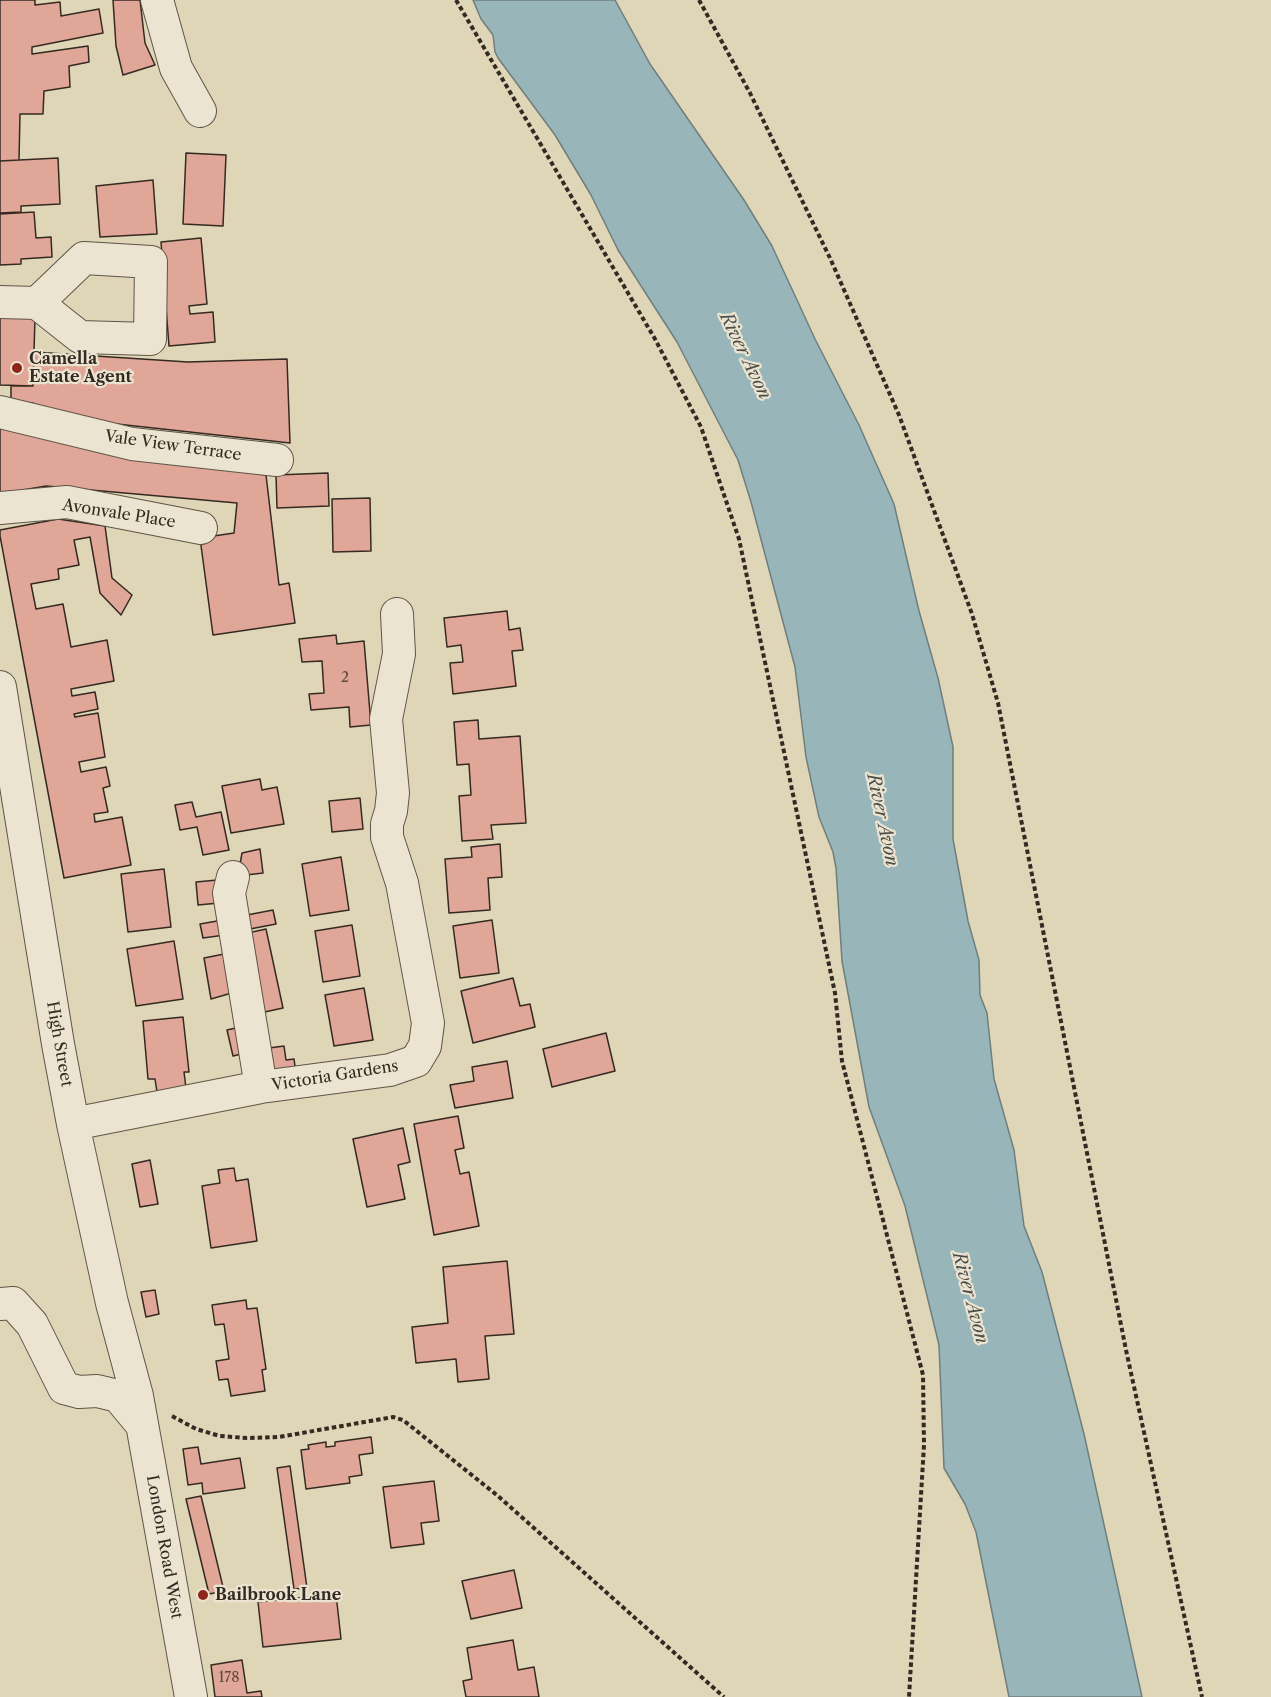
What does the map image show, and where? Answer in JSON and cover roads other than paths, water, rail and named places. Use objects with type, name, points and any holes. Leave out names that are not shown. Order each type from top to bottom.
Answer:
[{"type":"street","points":[[157,0],[176,68],[200,111]]},
{"type":"street","points":[[0,302],[37,303]]},
{"type":"street","name":"Vale View Terrace","points":[[0,412],[132,444],[277,460]]},
{"type":"street","name":"Avonvale Place","points":[[0,508],[66,502],[201,528]]},
{"type":"street","name":"Victoria Gardens","points":[[73,1124],[261,1087],[390,1070],[416,1061],[425,1046],[428,1023],[402,883],[387,837],[393,793],[386,719],[399,654],[397,614]]},
{"type":"street","name":"High Street","points":[[0,687],[73,1124],[112,1303],[140,1411]]},
{"type":"street","points":[[233,877],[229,893],[261,1087]]},
{"type":"street","points":[[0,1304],[13,1304],[32,1324],[64,1388],[79,1392],[98,1390],[118,1396],[140,1411]]},
{"type":"street","name":"London Road West","points":[[140,1411],[191,1697]]},
{"type":"water","name":"River Avon","points":[[473,0],[615,0],[650,64],[744,200],[772,246],[815,339],[859,425],[894,504],[953,747],[953,839],[968,921],[979,960],[980,995],[987,1013],[994,1079],[1014,1150],[1024,1226],[1042,1272],[1084,1434],[1142,1697],[1009,1697],[976,1532],[965,1504],[944,1468],[939,1345],[905,1206],[869,1107],[842,961],[833,852],[819,817],[806,757],[795,667],[738,460],[677,342],[618,250],[591,195],[555,135],[498,58],[493,35],[481,19]]},
{"type":"place","name":"Camella Estate Agent","points":[[17,368]]},
{"type":"place","name":"Bailbrook Lane","points":[[203,1595]]}]
